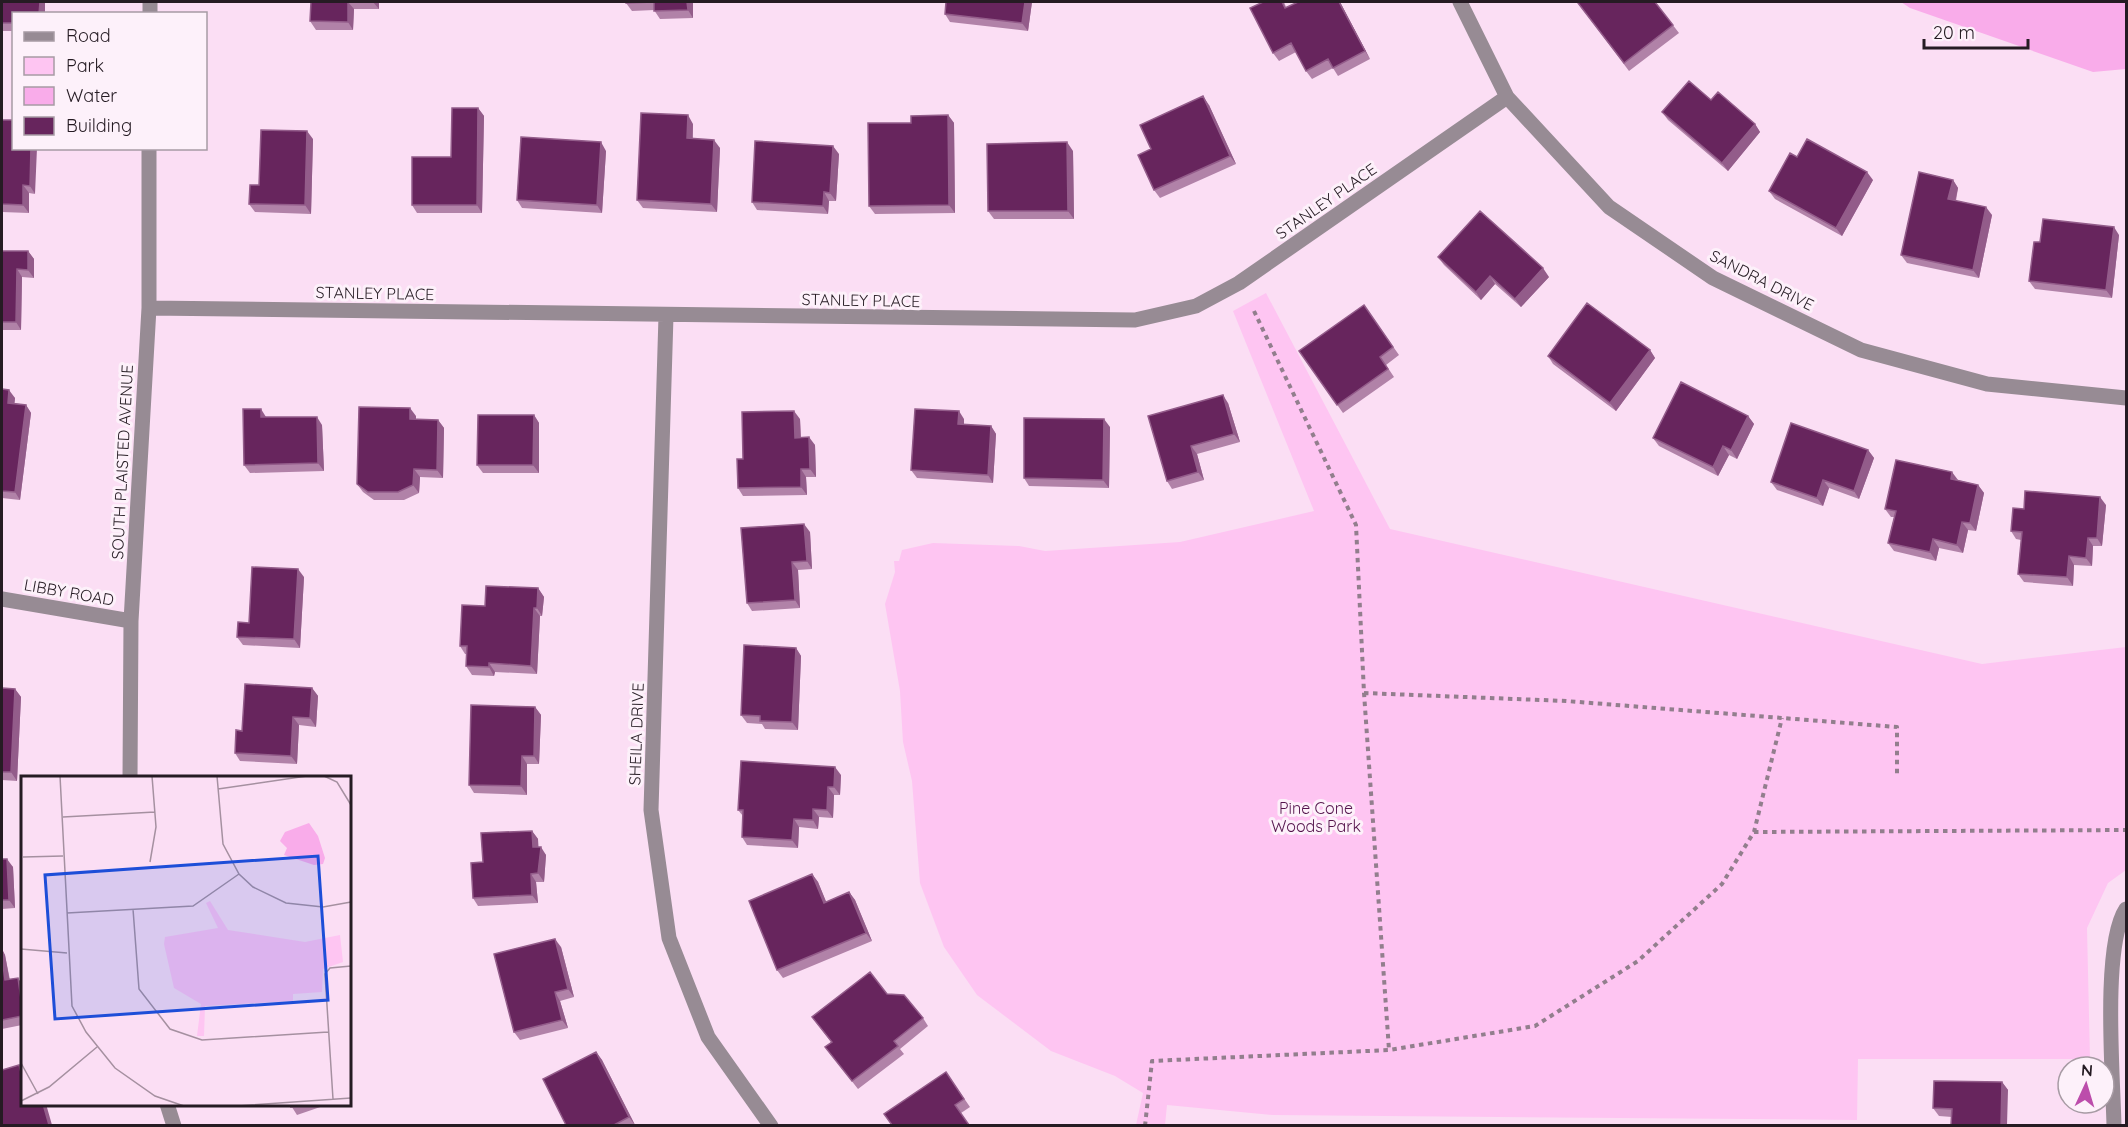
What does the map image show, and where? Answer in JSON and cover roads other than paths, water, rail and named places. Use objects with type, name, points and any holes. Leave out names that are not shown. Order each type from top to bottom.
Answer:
[{"type":"street","name":"SANDRA DRIVE","points":[[1460,2],[1507,97],[1609,207],[1713,278],[1861,350],[1987,384],[2127,398]]},
{"type":"street","name":"STANLEY PLACE","points":[[149,308],[1135,320],[1196,306],[1239,283],[1507,97]]},
{"type":"street","name":"SOUTH PLAISTED AVENUE","points":[[130,776],[131,621],[149,308],[149,150]]},
{"type":"street","name":"SHEILA DRIVE","points":[[666,316],[651,810],[669,938],[708,1037],[771,1125]]},
{"type":"street","name":"LIBBY ROAD","points":[[2,599],[131,621]]},
{"type":"street","points":[[2114,1125],[2112,954],[2119,920],[2127,909]]},
{"type":"street","points":[[168,1106],[174,1125]]},
{"type":"water","points":[[1901,2],[2126,2],[2126,69],[2093,72],[1910,8]]},
{"type":"park label","name":"Pine Cone Woods Park","points":[[1316,817]]}]
